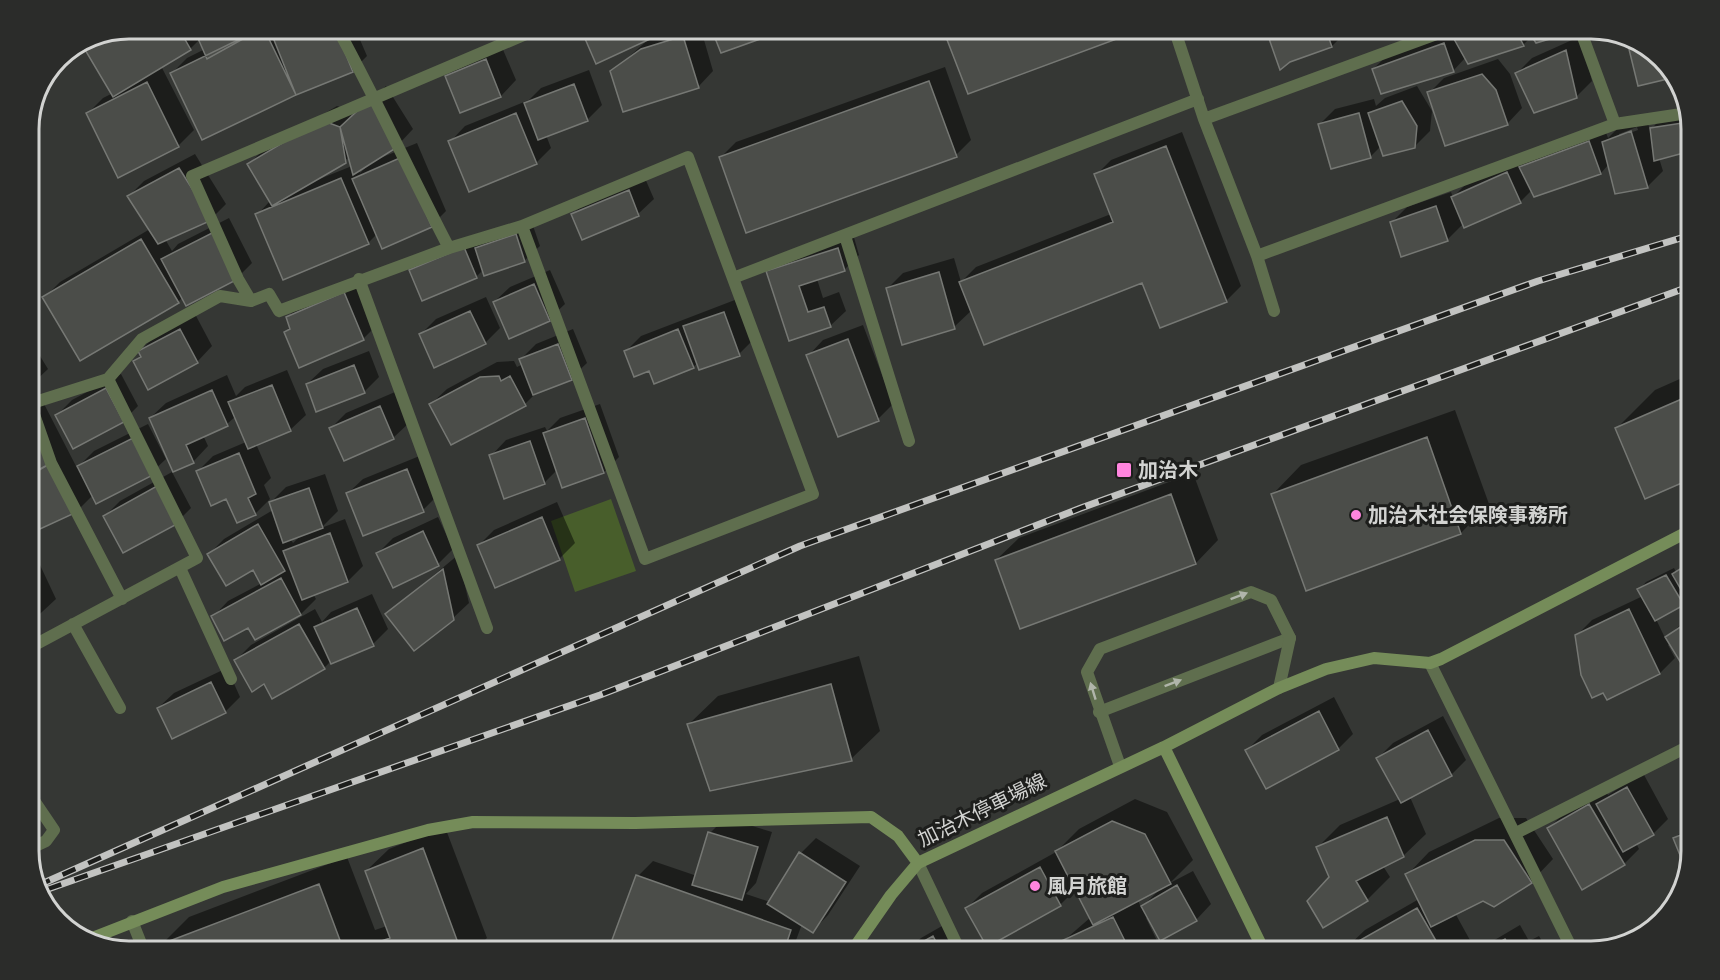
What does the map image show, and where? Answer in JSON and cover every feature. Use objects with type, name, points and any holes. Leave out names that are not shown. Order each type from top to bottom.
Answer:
[{"type":"street","points":[[343,39],[375,97],[402,157],[449,248]]},
{"type":"street","points":[[251,301],[238,279],[192,176],[514,39]]},
{"type":"street","points":[[1178,39],[1204,119],[1257,256],[1274,311]]},
{"type":"street","points":[[1204,119],[1423,39]]},
{"type":"street","points":[[1584,39],[1615,124]]},
{"type":"street","points":[[733,278],[1198,99]]},
{"type":"street","points":[[1257,256],[1615,124],[1679,114]]},
{"type":"street","points":[[39,401],[108,379],[142,339],[220,296],[251,301],[269,294],[279,311],[359,279],[522,226],[688,157],[813,494],[645,559],[522,226]]},
{"type":"street","points":[[845,236],[909,441]]},
{"type":"street","points":[[359,279],[487,627]]},
{"type":"street","points":[[39,643],[197,558],[108,379]]},
{"type":"street","points":[[39,431],[51,463],[122,599]]},
{"type":"street","points":[[1568,941],[1430,663],[1681,535]]},
{"type":"street","points":[[180,568],[231,679]]},
{"type":"street","points":[[1120,766],[1099,712],[1087,672],[1100,649],[1251,592],[1271,600],[1290,638],[1279,688]]},
{"type":"street","points":[[74,624],[120,708]]},
{"type":"street","points":[[1099,712],[1290,638]]},
{"type":"street","name":"加治木停車場線","points":[[859,941],[891,895],[918,863],[1164,747],[1279,688],[1326,669],[1374,658],[1430,663]]},
{"type":"street","points":[[1164,747],[1259,941]]},
{"type":"street","points":[[1516,833],[1681,750]]},
{"type":"street","points":[[39,808],[54,830],[46,842],[39,845]]},
{"type":"street","points":[[98,935],[223,887],[428,830],[473,822],[635,823],[871,818],[898,836],[918,863],[955,941]]},
{"type":"street","points":[[132,921],[140,941]]},
{"type":"green space","points":[[611,499],[636,571],[575,592],[551,521]]},
{"type":"building","points":[[185,39],[191,50],[113,97],[85,50],[117,40]]},
{"type":"building","points":[[198,39],[243,39],[207,59]]},
{"type":"building","points":[[240,39],[269,39],[296,95],[202,140],[170,73]]},
{"type":"building","points":[[274,39],[340,39],[353,72],[296,95]]},
{"type":"building","points":[[585,39],[650,39],[596,64]]},
{"type":"building","points":[[673,39],[684,39],[699,88],[623,112],[610,71],[641,49]]},
{"type":"building","points":[[715,39],[760,39],[721,53]]},
{"type":"building","points":[[947,39],[1116,39],[968,94]]},
{"type":"building","points":[[1269,39],[1329,39],[1332,47],[1290,62],[1280,70]]},
{"type":"building","points":[[1454,39],[1520,39],[1524,46],[1468,64]]},
{"type":"building","points":[[1533,39],[1550,39],[1536,43]]},
{"type":"building","points":[[1444,43],[1454,72],[1381,94],[1372,69]]},
{"type":"building","points":[[1629,48],[1655,65],[1666,79],[1638,86]]},
{"type":"building","points":[[1566,50],[1577,98],[1534,113],[1515,73]]},
{"type":"building","points":[[486,59],[501,97],[460,113],[445,76]]},
{"type":"building","points":[[1482,74],[1496,90],[1508,125],[1445,146],[1427,92]]},
{"type":"building","points":[[929,81],[957,157],[746,233],[719,157]]},
{"type":"building","points":[[147,82],[179,147],[118,178],[86,113]]},
{"type":"building","points":[[574,84],[588,121],[538,140],[524,103]]},
{"type":"building","points":[[370,99],[399,146],[353,175],[340,127]]},
{"type":"building","points":[[1402,101],[1417,126],[1415,148],[1383,156],[1368,113]]},
{"type":"building","points":[[516,113],[537,164],[469,192],[448,141]]},
{"type":"building","points":[[1359,113],[1371,158],[1331,169],[1318,124]]},
{"type":"building","points":[[321,120],[340,127],[346,163],[272,206],[247,164]]},
{"type":"building","points":[[1681,123],[1681,154],[1654,161],[1650,128]]},
{"type":"building","points":[[1631,131],[1648,188],[1615,194],[1602,142]]},
{"type":"building","points":[[1589,141],[1601,174],[1534,197],[1519,167]]},
{"type":"building","points":[[1166,146],[1227,302],[1160,328],[1142,283],[984,345],[959,282],[1113,222],[1094,174]]},
{"type":"building","points":[[402,157],[432,227],[382,249],[352,179]]},
{"type":"building","points":[[179,168],[212,220],[158,244],[127,196]]},
{"type":"building","points":[[1507,172],[1521,203],[1464,228],[1451,197]]},
{"type":"building","points":[[341,178],[369,244],[283,280],[255,214]]},
{"type":"building","points":[[629,190],[639,216],[582,240],[571,214]]},
{"type":"building","points":[[1436,206],[1448,241],[1401,257],[1390,222]]},
{"type":"building","points":[[214,232],[238,279],[186,306],[161,259]]},
{"type":"building","points":[[516,234],[525,262],[484,276],[475,248]]},
{"type":"building","points":[[141,239],[179,303],[80,361],[42,297]]},
{"type":"building","points":[[464,247],[477,278],[422,301],[409,270]]},
{"type":"building","points":[[838,248],[845,271],[799,286],[808,312],[824,307],[831,327],[789,341],[766,271]]},
{"type":"building","points":[[939,272],[955,329],[902,345],[886,288]]},
{"type":"building","points":[[534,284],[550,321],[509,339],[493,302]]},
{"type":"building","points":[[344,292],[364,340],[299,368],[284,332],[290,329],[286,317]]},
{"type":"building","points":[[470,311],[486,344],[434,368],[419,334]]},
{"type":"building","points":[[724,312],[740,356],[699,370],[683,326]]},
{"type":"building","points":[[180,329],[198,363],[148,390],[133,361],[141,357],[138,351]]},
{"type":"building","points":[[678,329],[694,368],[654,384],[649,371],[634,377],[624,351]]},
{"type":"building","points":[[848,339],[879,421],[838,437],[806,355]]},
{"type":"building","points":[[558,344],[572,380],[533,395],[519,359]]},
{"type":"building","points":[[354,365],[365,393],[316,412],[306,384]]},
{"type":"building","points":[[499,376],[501,381],[510,376],[526,406],[451,445],[429,404],[480,377]]},
{"type":"building","points":[[272,385],[291,431],[248,449],[228,402]]},
{"type":"building","points":[[106,388],[124,422],[73,449],[55,415]]},
{"type":"building","points":[[212,390],[228,426],[186,445],[194,463],[173,472],[149,418]]},
{"type":"building","points":[[1681,399],[1681,483],[1645,499],[1615,428]]},
{"type":"building","points":[[380,406],[394,439],[344,461],[329,428]]},
{"type":"building","points":[[585,418],[604,473],[562,488],[543,433]]},
{"type":"building","points":[[1427,437],[1461,534],[1306,591],[1271,494]]},
{"type":"building","points":[[39,438],[51,463],[39,470]]},
{"type":"building","points":[[133,438],[151,476],[96,504],[77,466]]},
{"type":"building","points":[[530,441],[545,484],[504,499],[489,455]]},
{"type":"building","points":[[239,453],[256,494],[248,498],[256,515],[237,523],[226,499],[211,506],[196,471]]},
{"type":"building","points":[[51,463],[77,512],[39,529],[39,470]]},
{"type":"building","points":[[407,469],[424,512],[363,536],[346,493]]},
{"type":"building","points":[[157,486],[177,524],[123,553],[103,516]]},
{"type":"building","points":[[309,488],[323,528],[283,543],[269,502]]},
{"type":"building","points":[[1171,494],[1196,564],[1020,629],[995,560]]},
{"type":"building","points":[[542,517],[560,560],[495,588],[477,545]]},
{"type":"building","points":[[258,524],[285,571],[261,585],[253,570],[226,586],[207,554]]},
{"type":"building","points":[[423,531],[439,566],[393,588],[376,553]]},
{"type":"building","points":[[330,533],[348,582],[302,600],[283,551]]},
{"type":"building","points":[[1681,568],[1681,590],[1672,574]]},
{"type":"building","points":[[443,569],[454,620],[414,651],[385,614]]},
{"type":"building","points":[[1666,575],[1681,600],[1681,607],[1655,621],[1637,589]]},
{"type":"building","points":[[281,578],[301,615],[255,640],[248,628],[224,641],[211,616]]},
{"type":"building","points":[[357,608],[374,646],[331,664],[314,627]]},
{"type":"building","points":[[1629,609],[1660,674],[1607,700],[1603,693],[1592,698],[1581,675],[1575,635]]},
{"type":"building","points":[[299,624],[325,669],[272,699],[264,684],[252,692],[234,660]]},
{"type":"building","points":[[1681,627],[1681,663],[1665,637]]},
{"type":"building","points":[[211,682],[226,713],[172,739],[157,708]]},
{"type":"building","points":[[831,684],[852,761],[710,791],[687,724]]},
{"type":"building","points":[[1319,711],[1339,750],[1266,789],[1245,750]]},
{"type":"building","points":[[1428,730],[1452,776],[1401,803],[1376,758]]},
{"type":"building","points":[[1627,787],[1654,835],[1623,852],[1596,804]]},
{"type":"building","points":[[1589,804],[1625,865],[1582,890],[1547,828]]},
{"type":"building","points":[[1387,817],[1404,857],[1356,881],[1368,901],[1323,928],[1307,901],[1329,877],[1316,847]]},
{"type":"building","points":[[1112,821],[1145,834],[1171,884],[1093,925],[1055,851]]},
{"type":"building","points":[[708,832],[758,847],[742,900],[692,885]]},
{"type":"building","points":[[1681,835],[1681,857],[1673,838]]},
{"type":"building","points":[[1475,840],[1504,840],[1532,883],[1494,907],[1483,901],[1431,927],[1405,874]]},
{"type":"building","points":[[423,848],[457,941],[381,941],[390,938],[365,871]]},
{"type":"building","points":[[799,852],[846,882],[813,933],[767,904]]},
{"type":"building","points":[[1040,867],[1061,906],[998,941],[984,941],[965,908]]},
{"type":"building","points":[[636,875],[791,930],[787,941],[612,940]]},
{"type":"building","points":[[319,884],[340,941],[169,941]]},
{"type":"building","points":[[1177,885],[1197,921],[1160,941],[1141,906]]},
{"type":"building","points":[[1417,908],[1436,941],[1359,941]]},
{"type":"building","points":[[1113,917],[1125,941],[1061,941]]},
{"type":"building","points":[[933,936],[936,941],[924,941]]},
{"type":"railway","points":[[45,882],[800,546],[1538,281],[1681,238]]},
{"type":"railway","points":[[48,889],[600,695],[1081,508],[1681,290]]},
{"type":"place","name":"加治木","points":[[1124,470]]},
{"type":"place","name":"加治木社会保険事務所","points":[[1356,515]]},
{"type":"place","name":"風月旅館","points":[[1035,886]]}]
